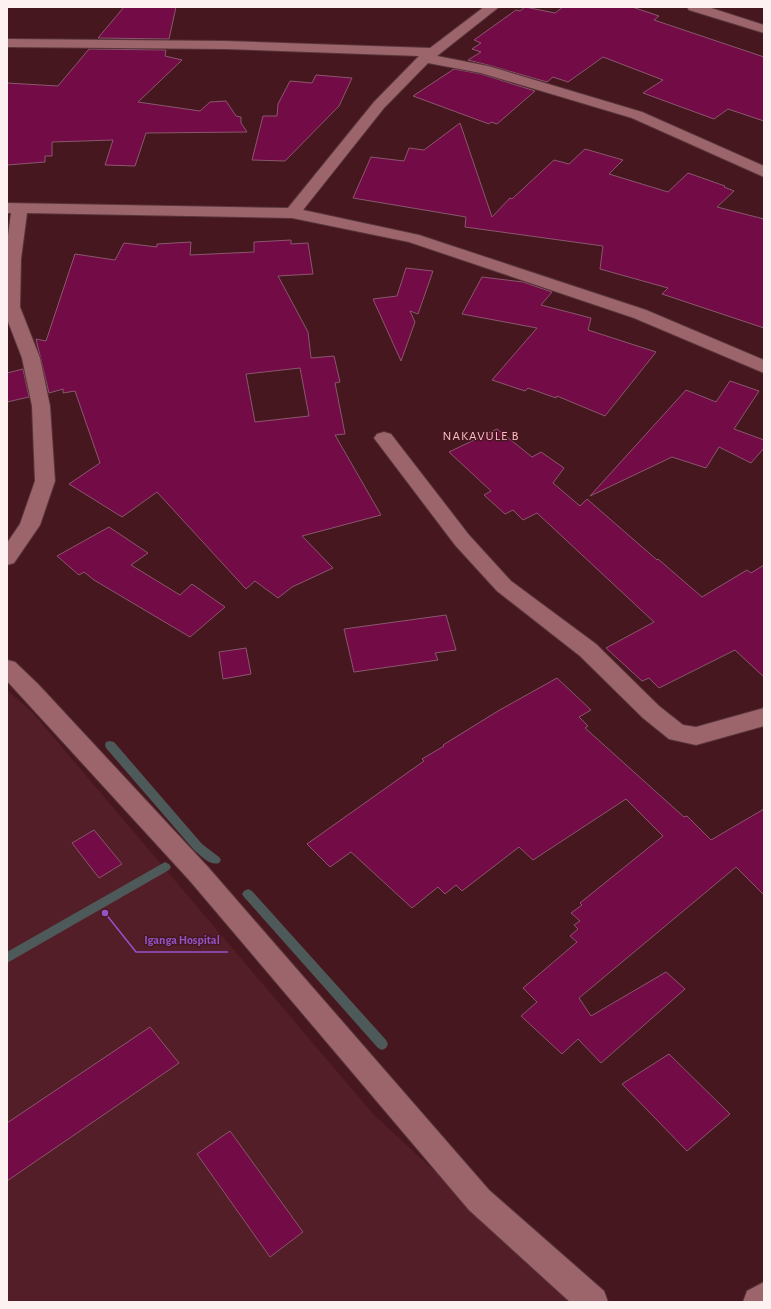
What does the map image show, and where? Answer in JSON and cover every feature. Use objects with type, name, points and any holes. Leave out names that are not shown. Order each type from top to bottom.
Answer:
[{"type":"street","points":[[292,213],[379,105],[428,55],[492,7]]},
{"type":"street","points":[[694,7],[764,29]]},
{"type":"street","points":[[7,43],[225,45],[428,55],[483,69],[637,116],[764,172]]},
{"type":"street","points":[[7,558],[30,525],[45,481],[41,406],[31,358],[11,307],[14,208],[292,213],[413,238],[640,314],[764,367]]},
{"type":"street","points":[[384,438],[462,540],[504,586],[588,650],[651,712],[676,733],[696,736],[764,717]]},
{"type":"street","points":[[7,668],[30,690],[199,874],[479,1200],[593,1302]]},
{"type":"street","points":[[758,1302],[764,1297]]},
{"type":"shaded area","points":[[7,690],[32,712],[373,1114],[543,1272],[572,1302],[7,1302]]},
{"type":"building","points":[[124,7],[176,7],[169,39],[98,38]]},
{"type":"building","points":[[525,7],[555,13],[563,7],[632,7],[659,16],[654,20],[764,57],[764,121],[728,109],[714,119],[643,93],[663,80],[603,57],[568,82],[553,77],[547,82],[468,60],[481,52],[472,49],[481,43],[474,40],[516,10],[520,11]]},
{"type":"building","points":[[89,49],[166,50],[165,56],[182,60],[138,102],[200,111],[210,102],[226,101],[236,116],[241,117],[241,123],[247,132],[146,133],[135,166],[105,165],[113,140],[52,142],[52,156],[45,156],[45,162],[7,165],[7,83],[58,86]]},
{"type":"building","points":[[454,69],[481,74],[535,91],[497,124],[491,122],[489,124],[413,96]]},
{"type":"building","points":[[316,75],[352,78],[339,106],[285,161],[252,160],[263,116],[277,116],[278,104],[290,81],[312,83]]},
{"type":"building","points":[[460,123],[492,217],[510,198],[512,199],[554,160],[569,164],[585,149],[623,160],[609,174],[668,192],[688,173],[725,186],[724,187],[734,191],[717,207],[764,219],[764,328],[662,294],[668,288],[600,269],[603,246],[465,227],[466,217],[353,198],[371,157],[404,161],[409,148],[424,150]]},
{"type":"building","points":[[291,240],[291,244],[308,243],[313,274],[278,276],[308,332],[311,358],[334,356],[340,382],[335,383],[345,434],[335,435],[381,515],[302,536],[333,568],[292,587],[278,598],[255,581],[246,589],[157,492],[122,517],[69,484],[100,463],[75,391],[63,393],[63,389],[49,393],[36,339],[46,341],[75,254],[115,260],[124,243],[157,247],[157,244],[191,242],[190,255],[254,252],[254,242]],"holes":[[[300,368],[309,416],[255,422],[246,374]]]},
{"type":"building","points":[[406,268],[433,271],[418,314],[410,311],[415,322],[401,361],[373,299],[397,296]]},
{"type":"building","points":[[482,277],[523,282],[552,292],[541,305],[591,318],[588,330],[656,352],[605,416],[557,396],[556,398],[528,388],[525,391],[492,380],[537,328],[462,314]]},
{"type":"building","points":[[23,369],[29,397],[7,402],[7,373]]},
{"type":"building","points":[[730,381],[759,391],[734,429],[764,440],[764,448],[751,463],[719,447],[706,468],[672,457],[590,496],[686,390],[716,402]]},
{"type":"building","points":[[497,429],[532,457],[541,452],[564,468],[553,483],[580,506],[587,499],[702,597],[747,570],[751,573],[764,565],[764,677],[735,650],[659,688],[649,678],[642,681],[606,648],[654,622],[537,513],[523,520],[513,510],[505,514],[484,495],[491,491],[449,452]]},
{"type":"building","points":[[109,527],[148,553],[131,565],[180,595],[192,584],[225,607],[190,637],[94,580],[84,572],[79,575],[57,556]]},
{"type":"building","points":[[446,615],[456,650],[435,653],[438,660],[354,672],[344,629]]},
{"type":"building","points":[[246,648],[251,674],[223,679],[219,652]]},
{"type":"building","points":[[557,678],[591,710],[579,717],[588,726],[585,728],[684,817],[687,816],[711,840],[764,809],[764,895],[736,867],[579,998],[591,1016],[666,972],[685,989],[601,1063],[578,1039],[562,1054],[521,1016],[537,1002],[523,988],[577,942],[570,936],[578,929],[574,925],[580,921],[571,913],[582,905],[580,903],[663,836],[626,799],[533,860],[519,847],[462,891],[456,885],[445,894],[438,887],[412,908],[351,852],[330,867],[307,844],[424,761],[422,759],[444,746],[443,745],[498,711]]},
{"type":"building","points":[[94,830],[122,864],[99,878],[72,843]]},
{"type":"building","points":[[150,1027],[179,1063],[7,1181],[7,1123]]},
{"type":"building","points":[[669,1054],[730,1114],[687,1151],[622,1084]]},
{"type":"building","points":[[230,1131],[303,1232],[270,1257],[197,1154]]},
{"type":"waterway","points":[[110,745],[198,847],[215,860]]},
{"type":"waterway","points":[[7,958],[165,867]]},
{"type":"waterway","points":[[248,894],[382,1044]]},
{"type":"place","name":"Iganga Hospital","points":[[105,913]]},
{"type":"district","name":"NAKAVULE B","points":[[481,435]]}]
